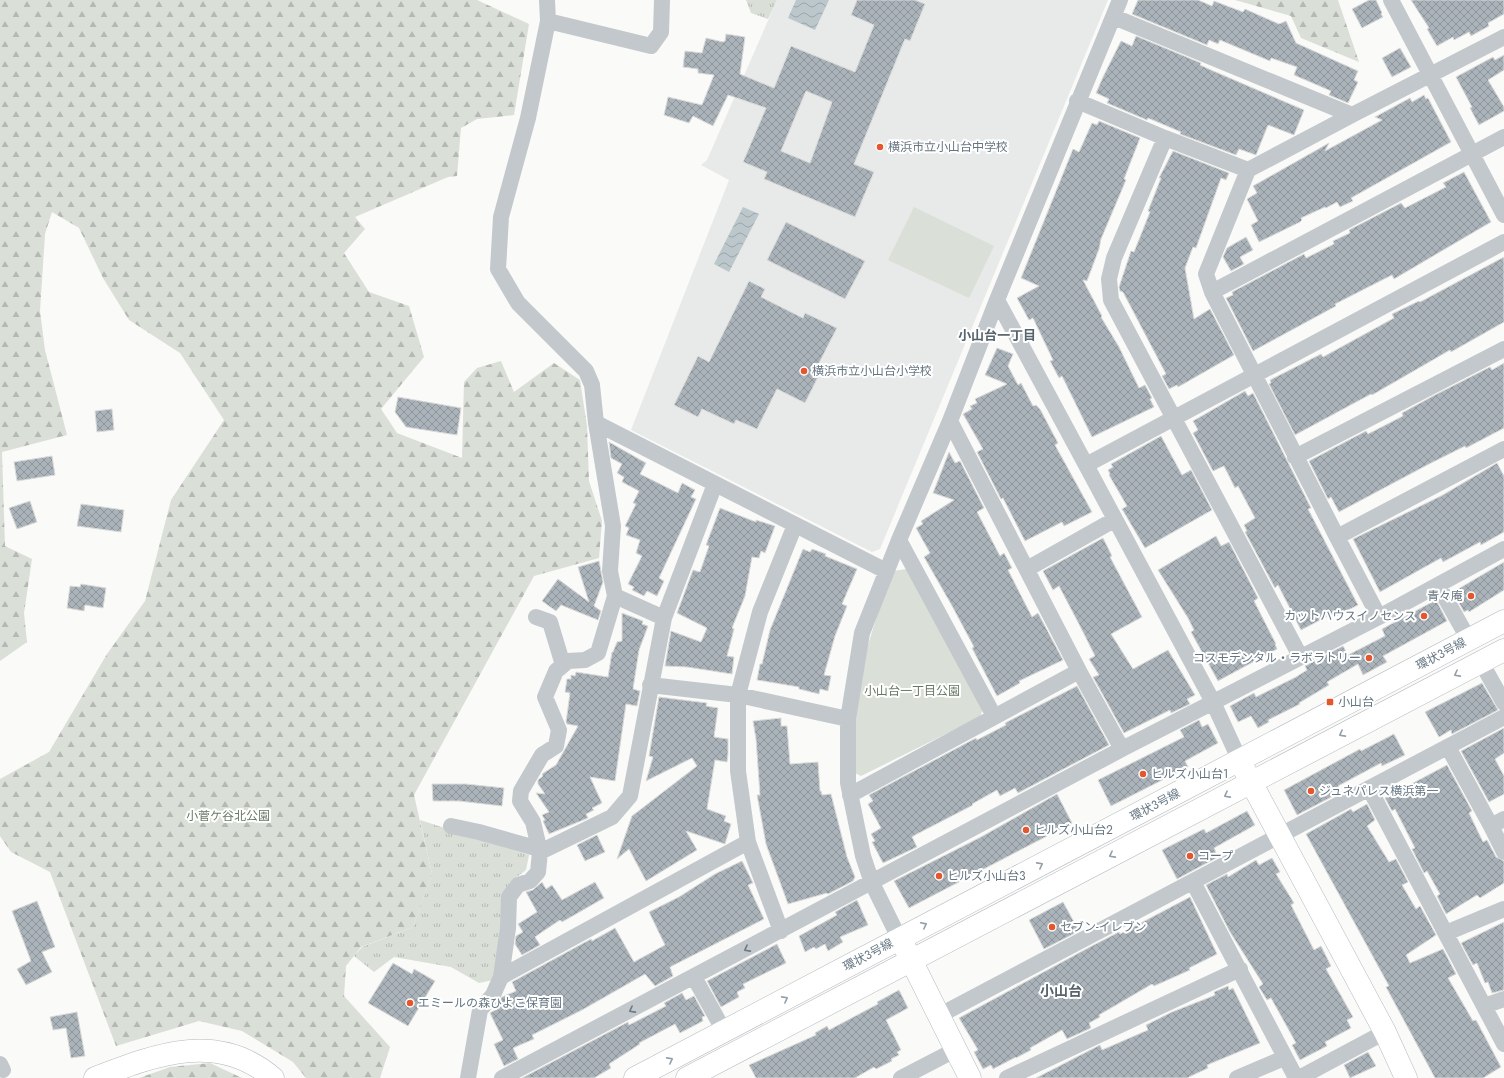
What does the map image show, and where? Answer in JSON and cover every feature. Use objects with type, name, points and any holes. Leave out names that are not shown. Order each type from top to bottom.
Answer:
[{"type":"street","points":[[468,1078],[480,1010],[493,995],[501,977],[508,928],[509,897],[518,885],[530,881],[538,872],[540,850],[533,822],[520,801],[521,791],[542,756],[556,746],[559,730],[545,697],[556,671],[563,665],[568,662],[585,660],[598,653],[615,596],[610,570],[613,526],[596,423],[592,385],[586,371],[546,334],[518,303],[498,269],[501,217],[528,118],[548,21],[547,0]]},
{"type":"street","points":[[548,21],[651,46],[661,32],[662,0]]},
{"type":"street","points":[[970,1078],[940,1015],[872,883],[863,856],[848,783],[848,719],[862,633],[886,571],[950,421],[996,300],[1077,101],[1120,0]]},
{"type":"street","points":[[1391,0],[1432,75],[1504,215]]},
{"type":"street","points":[[1114,17],[1352,115]]},
{"type":"street","points":[[1379,616],[1295,457],[1212,292],[1206,274],[1248,170],[1504,37]]},
{"type":"street","points":[[1077,101],[1165,138],[1248,170]]},
{"type":"street","points":[[1212,292],[1504,137]]},
{"type":"street","points":[[1165,138],[1114,258],[1109,279],[1111,300],[1300,656]]},
{"type":"street","points":[[1086,465],[1504,242]]},
{"type":"street","points":[[996,300],[1213,702],[1240,761],[1385,1032],[1406,1078]]},
{"type":"street","points":[[1295,457],[1504,349]]},
{"type":"street","points":[[950,421],[1079,671],[1122,749]]},
{"type":"street","points":[[596,423],[886,571]]},
{"type":"street","points":[[1338,537],[1504,449]]},
{"type":"street","points":[[451,826],[479,832],[540,850],[612,817],[630,796],[664,618],[715,484]]},
{"type":"street","points":[[1027,569],[1114,520]]},
{"type":"street","points":[[781,931],[748,842],[738,770],[738,695],[760,612],[795,525]]},
{"type":"street","points":[[899,540],[994,716]]},
{"type":"street","points":[[502,1078],[1122,749],[1379,616],[1504,549]]},
{"type":"street","points":[[1438,585],[1469,640]]},
{"type":"street","points":[[615,596],[664,618]]},
{"type":"street","points":[[536,617],[550,622],[563,665]]},
{"type":"street","name":"環状3号線","points":[[635,1078],[1504,621]]},
{"type":"street","name":"環状3号線","points":[[687,1078],[1504,650]]},
{"type":"street","points":[[1481,662],[1504,703]]},
{"type":"street","points":[[850,795],[1079,671]]},
{"type":"street","points":[[650,685],[738,695],[848,719]]},
{"type":"street","points":[[940,1015],[1504,717]]},
{"type":"street","points":[[1448,747],[1497,822],[1504,852]]},
{"type":"street","points":[[1369,788],[1504,1044]]},
{"type":"street","points":[[501,977],[748,842]]},
{"type":"street","points":[[1193,882],[1240,969],[1284,1058],[1298,1078],[1385,1032]]},
{"type":"street","points":[[1446,933],[1504,909]]},
{"type":"street","points":[[1007,1078],[1240,969]]},
{"type":"street","points":[[694,977],[724,1031]]},
{"type":"street","points":[[1484,1006],[1504,999]]},
{"type":"street","points":[[901,1078],[957,1050]]},
{"type":"street","points":[[95,1078],[151,1057],[178,1051],[209,1051],[232,1055],[260,1067],[273,1078]]},
{"type":"street","points":[[1237,1078],[1284,1058]]},
{"type":"shaded area","points":[[777,0],[1108,0],[880,549],[872,552],[631,430],[729,180],[701,165],[707,160]]},
{"type":"green space","name":"小菅ケ谷北公園","points":[[0,0],[477,0],[529,24],[514,115],[477,119],[461,128],[457,176],[448,177],[355,217],[365,229],[344,253],[369,292],[409,306],[424,357],[381,409],[397,433],[462,458],[464,382],[477,368],[501,361],[514,392],[554,363],[580,380],[587,426],[589,481],[602,521],[599,558],[534,576],[414,795],[432,874],[413,927],[361,947],[346,966],[344,996],[390,1047],[380,1078],[306,1078],[293,1062],[242,1031],[199,1021],[116,1046],[50,872],[11,852],[0,836],[0,779],[49,752],[107,654],[145,601],[171,500],[224,420],[180,353],[129,320],[103,278],[79,228],[52,212],[45,234],[40,311],[45,350],[67,435],[2,452],[5,546],[32,559],[24,613],[27,642],[0,661]]},
{"type":"green space","points":[[746,0],[777,0],[768,19],[751,13]]},
{"type":"green space","points":[[1235,0],[1338,0],[1359,62],[1301,38],[1291,16]]},
{"type":"green space","points":[[914,207],[994,246],[969,298],[888,260]]},
{"type":"green space","name":"小山台一丁目公園","points":[[907,569],[983,709],[980,717],[861,776],[855,773],[853,734],[856,702],[863,663],[893,571]]},
{"type":"green space","points":[[420,820],[529,855],[526,870],[509,883],[493,980],[479,983],[451,967],[394,957],[374,972],[354,956],[362,947],[413,927],[432,874]]},
{"type":"green space","points":[[210,1063],[242,1078],[139,1078],[170,1067]]},
{"type":"water","points":[[796,0],[829,0],[815,30],[788,18]]},
{"type":"water","points":[[743,207],[759,214],[729,272],[714,264]]},
{"type":"building","points":[[857,0],[915,0],[925,4],[910,41],[905,39],[854,164],[874,172],[855,217],[764,179],[767,172],[743,162],[766,108],[728,95],[713,126],[693,116],[689,123],[664,115],[668,97],[702,105],[714,75],[698,73],[698,69],[683,67],[685,51],[702,53],[706,38],[723,42],[725,41],[726,34],[745,37],[740,74],[774,88],[791,46],[855,72],[874,25],[851,15]],"holes":[[[806,91],[832,102],[810,163],[781,151]]]},
{"type":"building","points":[[1138,0],[1198,0],[1212,6],[1214,1],[1243,12],[1245,9],[1279,24],[1286,21],[1296,43],[1358,71],[1354,80],[1358,82],[1348,103],[1329,95],[1331,91],[1294,75],[1297,67],[1271,58],[1270,61],[1220,40],[1218,44],[1209,40],[1207,45],[1132,14]]},
{"type":"building","points":[[1369,0],[1376,0],[1383,17],[1362,28],[1352,9]]},
{"type":"building","points":[[1411,0],[1504,0],[1504,14],[1488,23],[1489,26],[1471,36],[1469,32],[1454,40],[1453,37],[1437,46],[1427,29],[1429,28]]},
{"type":"building","points":[[1136,36],[1201,63],[1200,65],[1304,110],[1294,135],[1268,125],[1256,155],[1239,149],[1236,155],[1180,134],[1181,132],[1148,118],[1147,120],[1107,103],[1109,99],[1096,93],[1121,41],[1132,46]]},
{"type":"building","points":[[1400,48],[1411,67],[1392,77],[1382,58]]},
{"type":"building","points":[[1504,55],[1504,70],[1488,80],[1504,107],[1504,111],[1479,125],[1470,108],[1472,107],[1456,77],[1493,57],[1495,60]]},
{"type":"building","points":[[1424,95],[1426,99],[1428,98],[1451,142],[1351,198],[1353,201],[1340,207],[1337,202],[1326,208],[1325,207],[1301,218],[1302,220],[1300,222],[1259,242],[1251,225],[1258,221],[1247,199],[1257,193],[1253,186],[1329,143],[1325,151],[1382,120],[1375,117],[1410,98],[1412,102]]},
{"type":"building","points":[[1099,121],[1140,138],[1124,179],[1126,180],[1101,239],[1099,249],[1087,281],[1083,280],[1139,388],[1145,385],[1152,398],[1150,399],[1154,407],[1092,437],[1062,376],[1059,378],[1050,361],[1053,360],[1033,318],[1029,320],[1017,298],[1039,286],[1021,278],[1073,149],[1079,152],[1092,123],[1097,125]]},
{"type":"building","points":[[1173,151],[1229,173],[1226,180],[1221,178],[1196,248],[1193,247],[1185,268],[1194,319],[1210,309],[1234,355],[1178,387],[1177,385],[1169,389],[1162,376],[1166,374],[1119,287],[1131,251],[1134,252],[1150,212],[1148,211],[1161,178],[1159,178]]},
{"type":"building","points":[[1464,172],[1491,222],[1394,279],[1392,275],[1335,304],[1336,306],[1253,351],[1226,298],[1233,295],[1232,292],[1304,254],[1306,258],[1334,244],[1333,241],[1350,233],[1349,230],[1401,203],[1405,208],[1446,187],[1443,183]]},
{"type":"building","points":[[786,222],[865,261],[845,299],[767,260]]},
{"type":"building","points":[[1246,237],[1253,250],[1240,257],[1244,264],[1231,271],[1223,257],[1227,248]]},
{"type":"building","points":[[1504,257],[1504,322],[1451,352],[1450,350],[1372,395],[1371,394],[1295,435],[1269,384],[1271,383],[1270,380],[1321,354],[1323,357],[1394,318],[1392,314],[1419,301],[1420,302]]},
{"type":"building","points":[[749,281],[765,289],[761,297],[803,318],[805,313],[837,328],[819,363],[824,365],[805,403],[777,389],[757,429],[736,420],[734,424],[702,409],[698,417],[674,405],[698,356],[709,362]]},
{"type":"building","points":[[997,348],[1013,354],[1008,366],[1018,385],[1021,383],[1033,406],[1036,405],[1040,409],[1058,443],[1055,445],[1092,512],[1064,526],[1062,522],[1025,541],[977,452],[983,449],[963,414],[972,409],[970,406],[977,403],[975,399],[1007,384],[985,375]]},
{"type":"building","points":[[1504,363],[1504,428],[1466,448],[1465,446],[1429,464],[1339,512],[1331,497],[1328,499],[1309,461],[1366,431],[1368,434],[1403,416],[1402,413],[1490,367],[1492,370]]},
{"type":"building","points":[[1245,391],[1248,396],[1253,393],[1311,508],[1308,509],[1358,605],[1332,618],[1330,615],[1301,630],[1278,585],[1275,588],[1245,532],[1247,531],[1244,525],[1255,518],[1238,486],[1235,488],[1224,466],[1213,471],[1193,433],[1198,430],[1193,421]]},
{"type":"building","points":[[398,397],[461,408],[457,435],[406,427],[395,412]]},
{"type":"building","points":[[112,409],[114,430],[97,432],[95,411]]},
{"type":"building","points":[[1161,436],[1182,475],[1191,470],[1212,510],[1145,548],[1122,509],[1127,506],[1109,475],[1108,470],[1113,467],[1111,464]]},
{"type":"building","points":[[609,442],[646,463],[640,474],[678,493],[682,483],[695,490],[691,497],[696,499],[659,578],[664,581],[657,596],[647,591],[644,596],[632,590],[634,587],[628,584],[642,556],[636,553],[640,540],[626,535],[629,528],[625,526],[636,504],[633,503],[639,491],[622,482],[624,477],[617,473],[622,464],[611,458]]},
{"type":"building","points":[[949,452],[955,463],[960,461],[984,508],[977,512],[1000,556],[1004,553],[1012,568],[1008,570],[1032,617],[1038,613],[1063,660],[1019,681],[1020,683],[997,696],[972,648],[974,647],[924,557],[930,553],[916,528],[923,524],[921,521],[954,500],[933,493]]},
{"type":"building","points":[[52,456],[55,475],[17,481],[14,462]]},
{"type":"building","points":[[1497,463],[1504,476],[1504,532],[1481,545],[1480,542],[1443,562],[1441,558],[1380,592],[1353,539],[1441,496]]},
{"type":"building","points":[[30,501],[37,522],[17,529],[9,508]]},
{"type":"building","points":[[81,504],[124,510],[121,532],[77,526]]},
{"type":"building","points":[[720,508],[756,522],[756,520],[775,526],[765,553],[761,551],[759,558],[752,557],[745,596],[732,628],[734,629],[727,656],[734,657],[732,674],[687,667],[665,666],[671,631],[701,642],[707,628],[677,613],[693,570],[700,572],[709,546],[706,545]]},
{"type":"building","points":[[1216,536],[1221,546],[1229,542],[1258,598],[1254,601],[1276,644],[1277,649],[1218,681],[1191,632],[1194,630],[1188,618],[1158,570]]},
{"type":"building","points":[[1103,538],[1112,556],[1110,557],[1142,617],[1111,634],[1133,669],[1168,650],[1195,695],[1187,699],[1190,704],[1171,713],[1170,710],[1124,733],[1093,677],[1099,675],[1089,659],[1095,656],[1080,626],[1059,586],[1053,590],[1043,571]]},
{"type":"building","points":[[803,549],[810,552],[812,549],[826,554],[825,556],[857,569],[842,604],[847,606],[835,636],[824,675],[831,676],[828,691],[820,689],[819,694],[799,689],[799,687],[757,680],[770,630]]},
{"type":"building","points":[[599,561],[603,582],[594,606],[601,611],[598,620],[561,605],[556,611],[542,601],[558,579],[589,602],[578,567]]},
{"type":"building","points":[[1504,562],[1504,590],[1469,612],[1468,610],[1464,612],[1453,592]]},
{"type":"building","points":[[81,584],[106,588],[103,608],[85,605],[84,611],[67,608],[70,586],[80,587]]},
{"type":"building","points":[[1436,600],[1447,621],[1383,656],[1387,662],[1363,675],[1358,664],[1327,682],[1329,685],[1299,703],[1300,704],[1268,720],[1269,722],[1258,728],[1251,716],[1238,722],[1230,706],[1254,693],[1256,697],[1296,677],[1307,670],[1305,666],[1343,646],[1348,655],[1385,636],[1382,629]]},
{"type":"building","points":[[622,613],[643,621],[642,624],[648,626],[639,650],[633,689],[640,691],[637,706],[626,704],[615,781],[590,777],[602,803],[592,808],[594,810],[586,814],[588,818],[549,834],[542,815],[549,812],[536,793],[545,794],[538,784],[538,780],[543,776],[542,774],[556,765],[578,726],[567,724],[566,722],[570,693],[565,692],[567,679],[571,679],[571,675],[575,676],[576,672],[608,677],[612,652],[617,642],[622,641]]},
{"type":"building","points":[[1482,683],[1498,710],[1452,734],[1451,730],[1439,737],[1425,712]]},
{"type":"building","points":[[1077,686],[1109,745],[1018,793],[1015,788],[1000,796],[997,790],[972,804],[973,805],[915,835],[912,837],[917,847],[883,863],[872,842],[875,841],[871,834],[881,828],[868,804],[873,801],[869,795],[976,738],[977,740],[1006,725],[1005,723]]},
{"type":"building","points":[[659,697],[707,703],[706,706],[718,708],[714,737],[728,739],[728,754],[727,762],[715,760],[707,809],[726,816],[724,821],[731,824],[725,844],[686,831],[697,850],[646,881],[629,849],[617,859],[632,816],[697,766],[692,758],[646,781],[653,757],[649,756]]},
{"type":"building","points":[[781,718],[781,726],[787,726],[790,764],[818,762],[820,791],[822,795],[831,794],[847,857],[855,877],[853,881],[828,894],[827,893],[788,904],[766,844],[757,795],[760,795],[756,739],[753,721]]},
{"type":"building","name":"ヒルズ小山台1","points":[[1199,720],[1202,727],[1208,724],[1218,743],[1185,761],[1188,767],[1111,806],[1098,780],[1184,737],[1180,730]]},
{"type":"building","points":[[1504,728],[1504,753],[1495,759],[1504,776],[1504,794],[1489,802],[1461,751]]},
{"type":"building","points":[[1394,734],[1405,755],[1382,766],[1381,763],[1338,786],[1341,792],[1297,815],[1284,790],[1360,749],[1361,751]]},
{"type":"building","points":[[1447,765],[1472,811],[1469,813],[1483,842],[1487,840],[1496,857],[1504,861],[1504,883],[1480,898],[1477,895],[1446,914],[1437,896],[1440,894],[1427,871],[1424,873],[1412,849],[1415,848],[1395,809],[1392,811],[1385,798]]},
{"type":"building","points":[[432,784],[466,784],[504,788],[502,806],[459,801],[433,801]]},
{"type":"building","points":[[1057,794],[1072,823],[909,908],[894,881],[981,837]]},
{"type":"building","points":[[1367,804],[1375,820],[1367,826],[1389,862],[1396,859],[1408,882],[1402,885],[1416,909],[1420,906],[1436,935],[1406,955],[1410,963],[1443,949],[1456,974],[1448,978],[1473,1021],[1476,1020],[1501,1067],[1483,1078],[1435,1078],[1386,987],[1389,986],[1306,834],[1351,809],[1353,812]]},
{"type":"building","points":[[1247,811],[1255,825],[1214,848],[1218,857],[1177,879],[1162,850],[1204,829],[1206,833]]},
{"type":"building","points":[[597,835],[605,852],[585,861],[577,845]]},
{"type":"building","points":[[1272,858],[1280,872],[1276,874],[1294,903],[1291,905],[1314,950],[1321,946],[1331,966],[1326,969],[1353,1017],[1347,1020],[1351,1028],[1325,1042],[1327,1046],[1300,1060],[1292,1045],[1296,1043],[1271,998],[1267,1000],[1259,987],[1263,984],[1230,932],[1206,885],[1227,874],[1228,877],[1256,860],[1259,865]]},
{"type":"building","points":[[742,861],[753,883],[748,885],[764,919],[670,967],[673,976],[655,986],[645,974],[582,1010],[532,1035],[534,1039],[513,1048],[518,1059],[504,1066],[494,1044],[503,1040],[490,1013],[497,1009],[496,1006],[502,997],[516,991],[512,982],[591,939],[592,941],[615,928],[634,962],[665,945],[649,912],[679,897],[715,874]]},
{"type":"building","points":[[542,882],[546,889],[552,885],[562,900],[595,882],[604,898],[562,922],[560,920],[539,934],[535,937],[540,945],[522,955],[515,944],[516,936],[523,932],[518,924],[537,912],[526,892],[533,890]]},
{"type":"building","points":[[1190,897],[1217,954],[1189,968],[1190,970],[1154,986],[1152,984],[1099,1015],[1100,1017],[1089,1023],[1091,1028],[1067,1039],[1062,1030],[1030,1048],[1031,1050],[1016,1058],[993,1069],[991,1065],[983,1069],[974,1052],[978,1050],[959,1018],[1088,948],[1119,932],[1120,934]]},
{"type":"building","points":[[857,900],[868,925],[840,937],[843,942],[828,951],[825,944],[816,949],[814,947],[805,952],[799,936],[837,915],[835,912]]},
{"type":"building","points":[[37,901],[55,947],[42,952],[52,972],[26,985],[17,969],[31,961],[12,911]]},
{"type":"building","points":[[1063,902],[1079,931],[1044,949],[1029,920]]},
{"type":"building","points":[[1504,922],[1504,990],[1492,993],[1488,982],[1485,983],[1477,963],[1473,965],[1461,943]]},
{"type":"building","points":[[777,944],[786,963],[743,984],[745,988],[737,992],[739,997],[721,1007],[707,981]]},
{"type":"building","points":[[393,963],[412,974],[414,969],[435,981],[408,1026],[368,1003]]},
{"type":"building","points":[[1228,986],[1229,990],[1233,988],[1260,1043],[1207,1065],[1208,1068],[1187,1078],[1036,1078],[1100,1045],[1102,1050],[1148,1030],[1146,1025],[1172,1012],[1213,996],[1215,995],[1214,992]]},
{"type":"building","points":[[899,990],[908,1008],[886,1020],[901,1050],[897,1052],[899,1055],[891,1059],[892,1061],[876,1069],[874,1067],[855,1078],[756,1078],[749,1065],[816,1035],[815,1033],[827,1026],[829,1030],[878,1004],[877,1002]]},
{"type":"building","points":[[682,993],[686,1000],[694,996],[705,1016],[702,1017],[703,1021],[680,1033],[675,1024],[639,1043],[640,1044],[609,1064],[611,1068],[594,1078],[522,1078],[628,1022],[629,1025],[666,1006],[664,1003]]},
{"type":"building","points":[[77,1012],[85,1056],[71,1058],[66,1028],[53,1030],[50,1017]]},
{"type":"building","points":[[1368,1052],[1376,1066],[1350,1078],[1344,1065]]},
{"type":"place","name":"横浜市立小山台中学校","points":[[880,147]]},
{"type":"place","name":"横浜市立小山台小学校","points":[[804,371]]},
{"type":"place","name":"青々庵","points":[[1471,596]]},
{"type":"place","name":"カットハウスイノセンス","points":[[1424,616]]},
{"type":"place","name":"コスモデンタル・ラボラトリー","points":[[1369,658]]},
{"type":"place","name":"小山台","points":[[1330,702]]},
{"type":"place","name":"ヒルズ小山台1","points":[[1143,774]]},
{"type":"place","name":"ジュネパレス横浜第一","points":[[1311,791]]},
{"type":"place","name":"ヒルズ小山台2","points":[[1026,830]]},
{"type":"place","name":"コープ","points":[[1190,856]]},
{"type":"place","name":"ヒルズ小山台3","points":[[939,876]]},
{"type":"place","name":"セブン-イレブン","points":[[1052,927]]},
{"type":"place","name":"エミールの森ひよこ保育園","points":[[410,1003]]},
{"type":"district","name":"小山台一丁目","points":[[997,335]]},
{"type":"district","name":"小山台","points":[[1061,991]]}]
